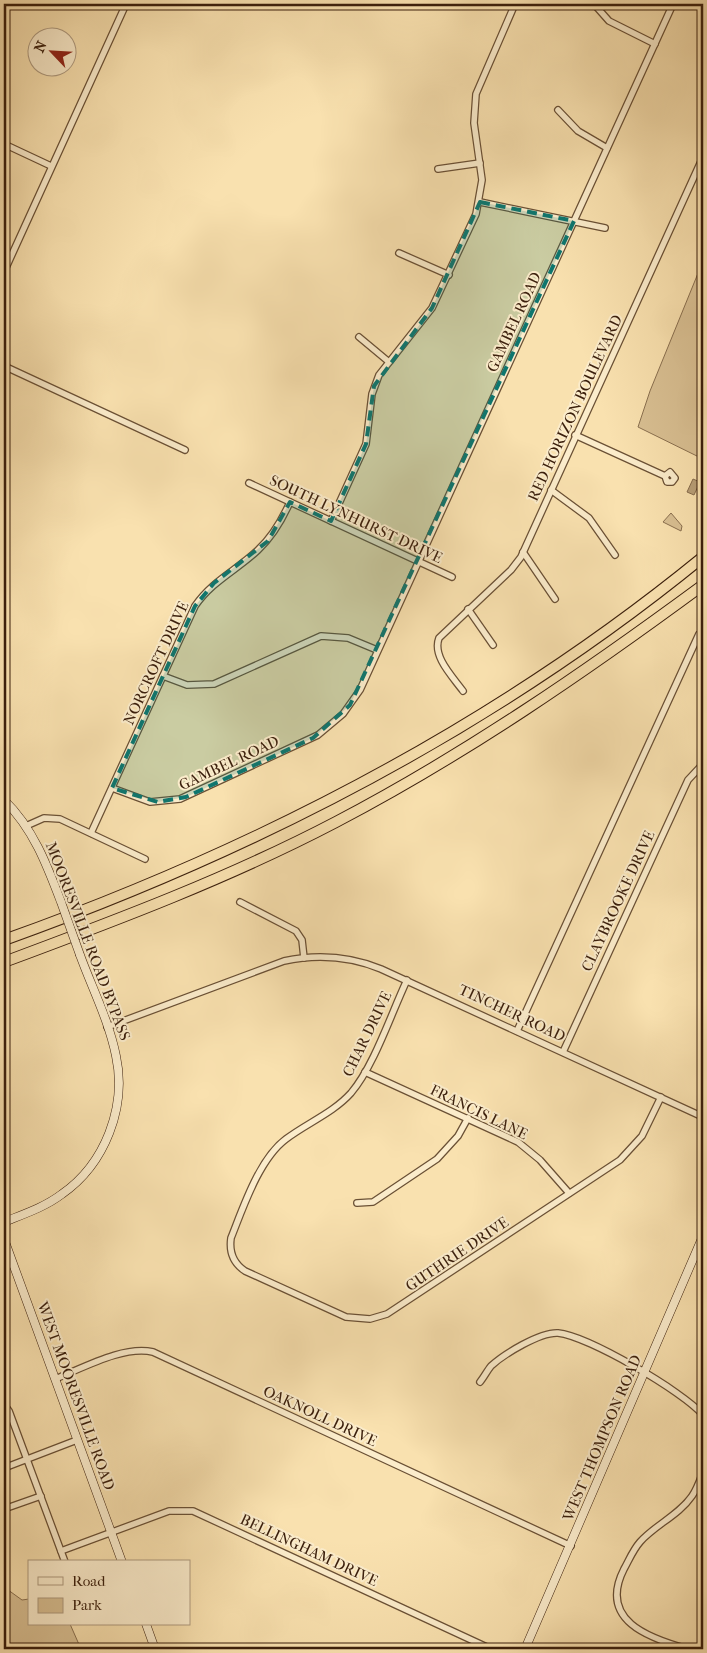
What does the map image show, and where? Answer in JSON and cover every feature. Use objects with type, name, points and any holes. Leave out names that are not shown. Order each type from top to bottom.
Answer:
[{"type":"highway","points":[[4,940],[137,890],[216,856],[376,777],[472,721],[564,660],[703,556]]},
{"type":"highway","points":[[4,962],[189,891],[284,848],[376,800],[442,763],[529,709],[621,646],[703,585]]},
{"type":"street","points":[[4,272],[6,262],[126,4]]},
{"type":"street","points":[[331,521],[365,448],[372,394],[379,375],[426,317],[449,275],[473,222],[480,202],[480,163],[474,123],[476,94],[515,4]]},
{"type":"street","points":[[594,4],[609,21],[655,44]]},
{"type":"street","name":"GAMBEL ROAD","points":[[112,788],[150,802],[180,800],[318,735],[343,714],[360,690],[673,4]]},
{"type":"street","points":[[558,110],[578,131],[607,148]]},
{"type":"street","points":[[4,144],[51,166]]},
{"type":"street","name":"RED HORIZON BOULEVARD","points":[[462,691],[438,654],[436,645],[441,635],[511,570],[523,552],[703,156]]},
{"type":"street","points":[[438,169],[480,163]]},
{"type":"street","points":[[480,202],[605,228]]},
{"type":"street","points":[[399,253],[449,275]]},
{"type":"street","points":[[359,337],[390,362]]},
{"type":"street","points":[[4,366],[185,450]]},
{"type":"street","points":[[575,435],[664,476]]},
{"type":"street","name":"SOUTH LYNHURST DRIVE","points":[[249,483],[452,577]]},
{"type":"street","points":[[551,490],[589,518],[615,555]]},
{"type":"street","name":"NORCROFT DRIVE","points":[[91,833],[192,611],[214,583],[261,547],[278,526],[290,502]]},
{"type":"street","points":[[523,552],[555,600]]},
{"type":"street","points":[[468,609],[493,645]]},
{"type":"street","points":[[517,1031],[699,634],[703,632]]},
{"type":"street","points":[[163,676],[187,685],[214,684],[321,636],[348,638],[377,650]]},
{"type":"street","name":"CLAYBROOKE DRIVE","points":[[563,1052],[688,780],[702,765]]},
{"type":"street","points":[[4,800],[26,826],[38,819],[54,818],[91,833],[145,859]]},
{"type":"street","name":"MOORESVILLE ROAD BYPASS","points":[[4,1222],[48,1204],[86,1172],[99,1155],[111,1129],[118,1098],[117,1062],[107,1027],[42,854],[26,826]]},
{"type":"street","points":[[240,902],[294,928],[302,940],[304,958]]},
{"type":"street","name":"TINCHER ROAD","points":[[107,1027],[273,965],[304,958],[330,957],[355,960],[407,980],[703,1117]]},
{"type":"street","name":"CHAR DRIVE","points":[[233,1258],[230,1248],[231,1238],[267,1160],[284,1140],[339,1104],[354,1089],[365,1072],[407,980]]},
{"type":"street","name":"FRANCIS LANE","points":[[365,1072],[518,1142],[540,1160],[570,1193]]},
{"type":"street","name":"GUTHRIE DRIVE","points":[[233,1258],[247,1272],[338,1314],[355,1318],[373,1318],[398,1309],[620,1160],[642,1136],[661,1097]]},
{"type":"street","points":[[357,1203],[373,1202],[437,1159],[458,1136],[468,1118]]},
{"type":"street","name":"WEST THOMPSON ROAD","points":[[525,1649],[703,1236]]},
{"type":"street","name":"WEST MOORESVILLE ROAD","points":[[4,1239],[121,1560]]},
{"type":"street","points":[[480,1382],[490,1367],[535,1337],[558,1333],[578,1340],[646,1372],[703,1415]]},
{"type":"street","name":"OAKNOLL DRIVE","points":[[54,1378],[125,1352],[139,1350],[154,1352],[570,1546]]},
{"type":"street","points":[[4,1404],[9,1411],[64,1560]]},
{"type":"street","points":[[4,1468],[77,1440]]},
{"type":"street","points":[[688,1649],[646,1634],[631,1625],[619,1606],[617,1589],[621,1575],[635,1548],[689,1500],[703,1472]]},
{"type":"street","points":[[4,1509],[41,1496]]},
{"type":"street","name":"BELLINGHAM DRIVE","points":[[61,1551],[169,1511],[196,1512],[491,1649]]},
{"type":"street","points":[[147,1626],[155,1649]]},
{"type":"highlighted area","points":[[480,202],[574,221],[350,705],[313,738],[186,797],[158,802],[112,788],[195,606],[214,583],[268,541],[290,502],[331,521],[366,444],[374,386],[432,308]]},
{"type":"green space","points":[[703,261],[703,459],[638,427],[650,391]]},
{"type":"green space","points":[[671,513],[682,526],[681,531],[663,522]]},
{"type":"green space","points":[[4,1587],[22,1600],[28,1599],[28,1626],[71,1626],[81,1649],[4,1649]]},
{"type":"shaded area","points":[[693,479],[700,482],[694,495],[687,492]]}]
